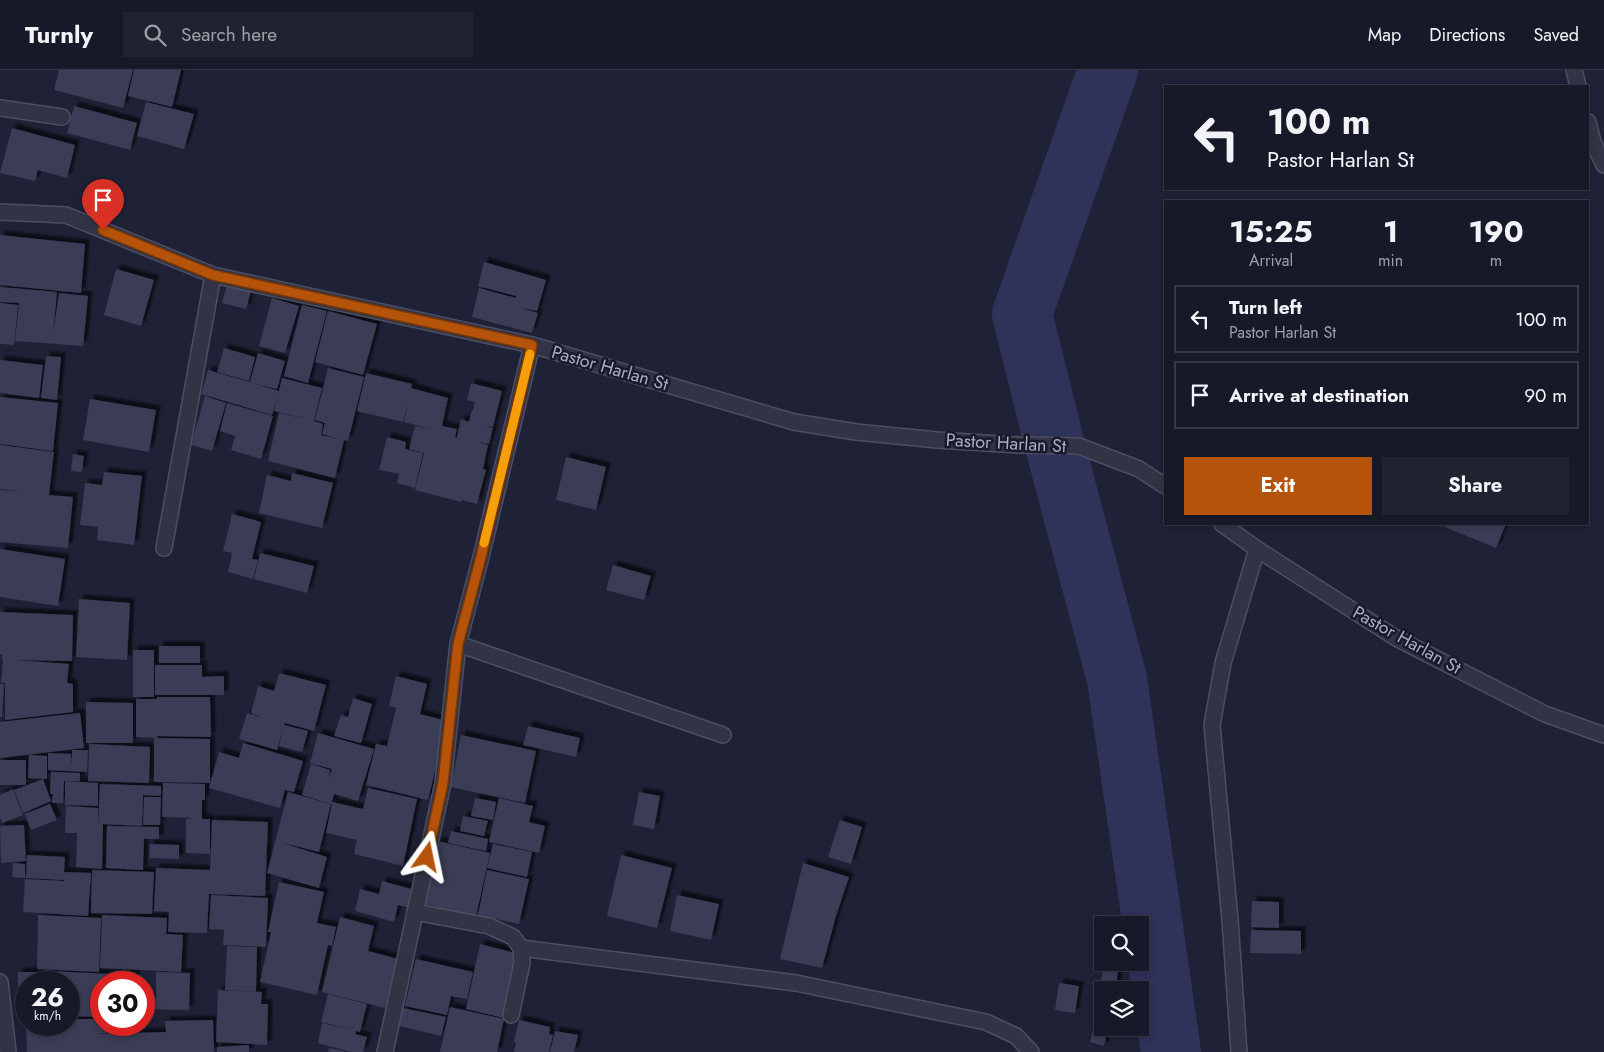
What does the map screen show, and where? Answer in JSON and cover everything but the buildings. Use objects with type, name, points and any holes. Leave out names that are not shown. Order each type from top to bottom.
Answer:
[{"type":"street","points":[[1574,70],[1578,85]]},
{"type":"street","points":[[0,108],[62,117]]},
{"type":"street","points":[[1589,126],[1593,142],[1604,165]]},
{"type":"street","name":"Pastor Harlan St","points":[[0,212],[66,215],[213,275],[532,345],[794,422],[856,432],[928,439],[1019,445],[1078,446],[1139,469],[1164,485]]},
{"type":"street","points":[[164,548],[213,275]]},
{"type":"street","points":[[384,1052],[443,783],[458,644],[532,345]]},
{"type":"street","name":"Pastor Harlan St","points":[[1223,525],[1257,549],[1396,638],[1545,714],[1604,735]]},
{"type":"street","points":[[1239,1052],[1230,920],[1212,725],[1223,663],[1257,549]]},
{"type":"street","points":[[458,644],[723,735]]},
{"type":"street","points":[[415,912],[488,926],[514,936],[520,948],[522,963],[511,1015]]},
{"type":"street","points":[[520,948],[796,983],[986,1022],[1016,1036],[1031,1052]]},
{"type":"street","points":[[0,982],[8,1052]]},
{"type":"waterway","points":[[1108,70],[1022,314],[1117,679],[1171,1052]]},
{"type":"slow traffic","points":[[484,543],[530,354]]},
{"type":"route","points":[[103,230],[213,275],[532,345],[458,644],[443,783],[427,857]]}]
